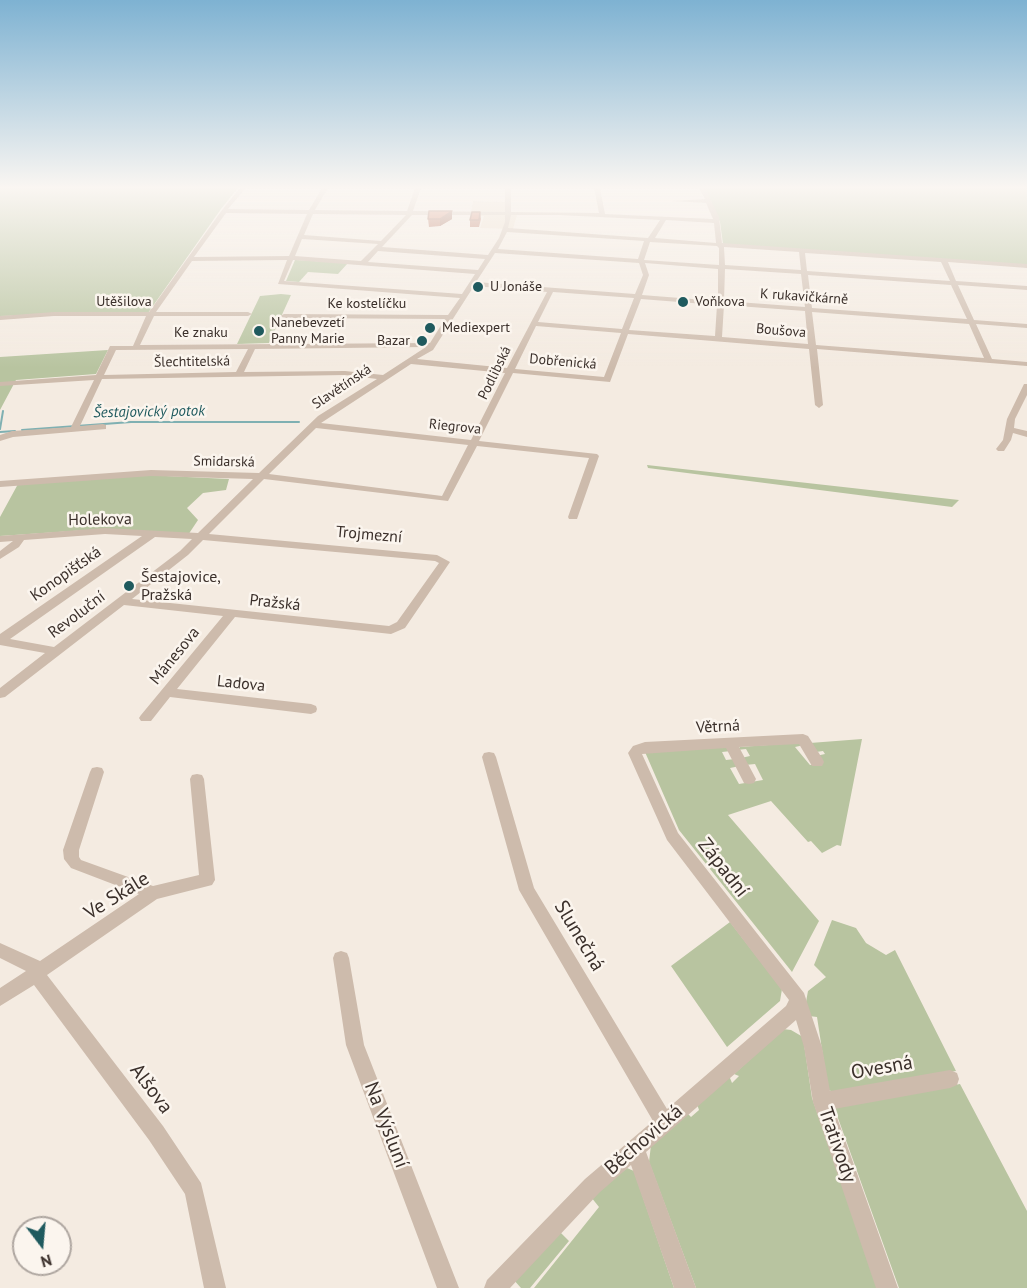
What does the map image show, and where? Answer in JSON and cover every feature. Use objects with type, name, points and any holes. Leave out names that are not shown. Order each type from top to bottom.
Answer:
[{"type":"street","points":[[136,346],[151,314],[198,248]]},
{"type":"street","points":[[295,248],[280,283],[465,296]]},
{"type":"street","points":[[363,263],[378,248]]},
{"type":"street","points":[[428,248],[641,258],[1027,288]]},
{"type":"street","name":"Slavětínská","points":[[200,537],[314,425],[432,345],[496,248]]},
{"type":"street","points":[[624,332],[646,275],[641,258],[645,248]]},
{"type":"street","points":[[717,339],[721,303],[722,248]]},
{"type":"street","points":[[762,248],[1027,266]]},
{"type":"street","points":[[802,251],[819,405]]},
{"type":"street","points":[[190,259],[291,258],[480,272]]},
{"type":"street","points":[[944,261],[989,361]]},
{"type":"street","name":"K rukavičkárně","points":[[472,284],[1027,326]]},
{"type":"street","name":"Podlibská","points":[[445,499],[512,371],[551,290]]},
{"type":"street","name":"Utěšilova","points":[[0,318],[54,314],[248,314]]},
{"type":"street","name":"Ke kostelíčku","points":[[284,316],[451,317]]},
{"type":"street","name":"Boušova","points":[[534,324],[1027,364]]},
{"type":"street","name":"Dobřenická","points":[[409,361],[608,380],[624,332]]},
{"type":"street","name":"Ke znaku","points":[[99,377],[113,348],[432,345]]},
{"type":"street","points":[[239,374],[253,346]]},
{"type":"street","name":"Šlechtitelská","points":[[0,384],[99,377],[239,374],[345,373],[384,377]]},
{"type":"street","points":[[76,427],[99,377]]},
{"type":"street","points":[[1001,449],[1007,440],[1011,420],[1024,399],[1027,386]]},
{"type":"street","name":"Riegrova","points":[[314,425],[594,456],[573,517]]},
{"type":"street","points":[[0,438],[10,434],[76,427],[104,428]]},
{"type":"street","points":[[1009,429],[1027,434]]},
{"type":"street","name":"Smidarská","points":[[0,484],[151,473],[262,476],[445,499]]},
{"type":"street","name":"Holekova","points":[[0,539],[105,531],[200,537]]},
{"type":"street","name":"Konopišťská","points":[[0,640],[152,535]]},
{"type":"street","name":"Revoluční","points":[[0,694],[178,558],[200,537]]},
{"type":"street","name":"Trojmezní","points":[[200,537],[437,558],[445,561],[401,626],[391,630]]},
{"type":"street","points":[[0,556],[20,539]]},
{"type":"street","name":"Pražská","points":[[121,602],[391,630]]},
{"type":"street","name":"Mánesova","points":[[146,718],[230,615]]},
{"type":"street","points":[[0,640],[56,651]]},
{"type":"street","name":"Ladova","points":[[167,692],[311,709]]},
{"type":"street","name":"Větrná","points":[[636,751],[645,747],[803,739],[817,762]]},
{"type":"street","points":[[730,742],[749,779]]},
{"type":"street","name":"Západní","points":[[636,751],[636,756],[672,836],[798,999]]},
{"type":"street","name":"Slunečná","points":[[489,757],[527,890],[664,1122]]},
{"type":"street","points":[[97,772],[71,850],[72,859],[76,864],[153,893]]},
{"type":"street","name":"Ve Skále","points":[[0,998],[153,893],[207,880],[197,779]]},
{"type":"street","name":"Alšova","points":[[0,950],[37,968],[41,982],[156,1133],[194,1190],[215,1288]]},
{"type":"street","name":"Na Výsluní","points":[[341,958],[355,1045],[448,1288]]},
{"type":"street","name":"Trativody","points":[[798,999],[813,1047],[822,1102],[887,1288]]},
{"type":"street","name":"Běchovická","points":[[495,1288],[585,1193],[792,1012],[798,999]]},
{"type":"street","name":"Ovesná","points":[[822,1102],[950,1079]]},
{"type":"street","points":[[634,1148],[685,1288]]},
{"type":"green space","points":[[0,248],[194,248],[148,313],[0,316]]},
{"type":"green space","points":[[782,248],[1027,248],[1027,265]]},
{"type":"green space","points":[[295,260],[348,263],[338,274],[308,272],[299,282],[286,281]]},
{"type":"green space","points":[[291,295],[269,343],[237,344],[260,296]]},
{"type":"green space","points":[[108,350],[96,374],[16,380],[0,410],[0,357]]},
{"type":"green space","points":[[647,465],[959,500],[952,507],[648,468]]},
{"type":"green space","points":[[145,475],[229,479],[226,490],[203,493],[187,508],[198,520],[188,535],[87,530],[0,536],[0,517],[18,484]]},
{"type":"green space","points":[[862,739],[841,846],[837,845],[822,853],[811,841],[808,842],[771,801],[728,815],[819,921],[792,972],[679,830],[645,752],[726,747],[731,751],[722,752],[726,760],[735,759],[740,766],[730,768],[739,784],[763,780],[755,764],[745,765],[741,758],[750,756],[746,749],[737,750],[740,747],[796,743],[804,745],[795,747],[810,765],[820,763],[816,756],[825,754],[823,751],[816,752],[810,743]]},
{"type":"green space","points":[[832,920],[856,928],[866,943],[886,955],[895,950],[956,1071],[832,1092],[828,1089],[817,1017],[809,1016],[806,1002],[808,991],[826,977],[814,965]]},
{"type":"green space","points":[[730,922],[782,989],[780,1001],[727,1047],[671,966]]},
{"type":"green space","points":[[783,1029],[791,1030],[803,1037],[812,1098],[879,1288],[696,1288],[649,1162],[651,1145],[687,1113],[691,1117],[699,1110],[697,1104],[726,1078],[730,1078],[732,1083],[739,1076],[734,1074]]},
{"type":"green space","points":[[960,1084],[1027,1211],[1027,1288],[899,1288],[834,1107]]},
{"type":"green space","points":[[627,1168],[634,1171],[674,1288],[534,1288],[599,1207],[591,1197]]},
{"type":"green space","points":[[559,1231],[569,1241],[530,1288],[521,1288],[513,1279]]},
{"type":"waterway","name":"Šestajovický potok","points":[[0,429],[3,411]]},
{"type":"waterway","name":"Šestajovický potok","points":[[22,430],[131,422],[299,422]]},
{"type":"waterway","name":"Šestajovický potok","points":[[0,432],[15,431]]},
{"type":"place","name":"U Jonáše","points":[[478,287]]},
{"type":"place","name":"Voňkova","points":[[683,302]]},
{"type":"place","name":"Mediexpert","points":[[430,328]]},
{"type":"place","name":"Nanebevzetí Panny Marie","points":[[259,331]]},
{"type":"place","name":"Bazar","points":[[422,341]]},
{"type":"place","name":"Šestajovice, Pražská","points":[[129,586]]}]
